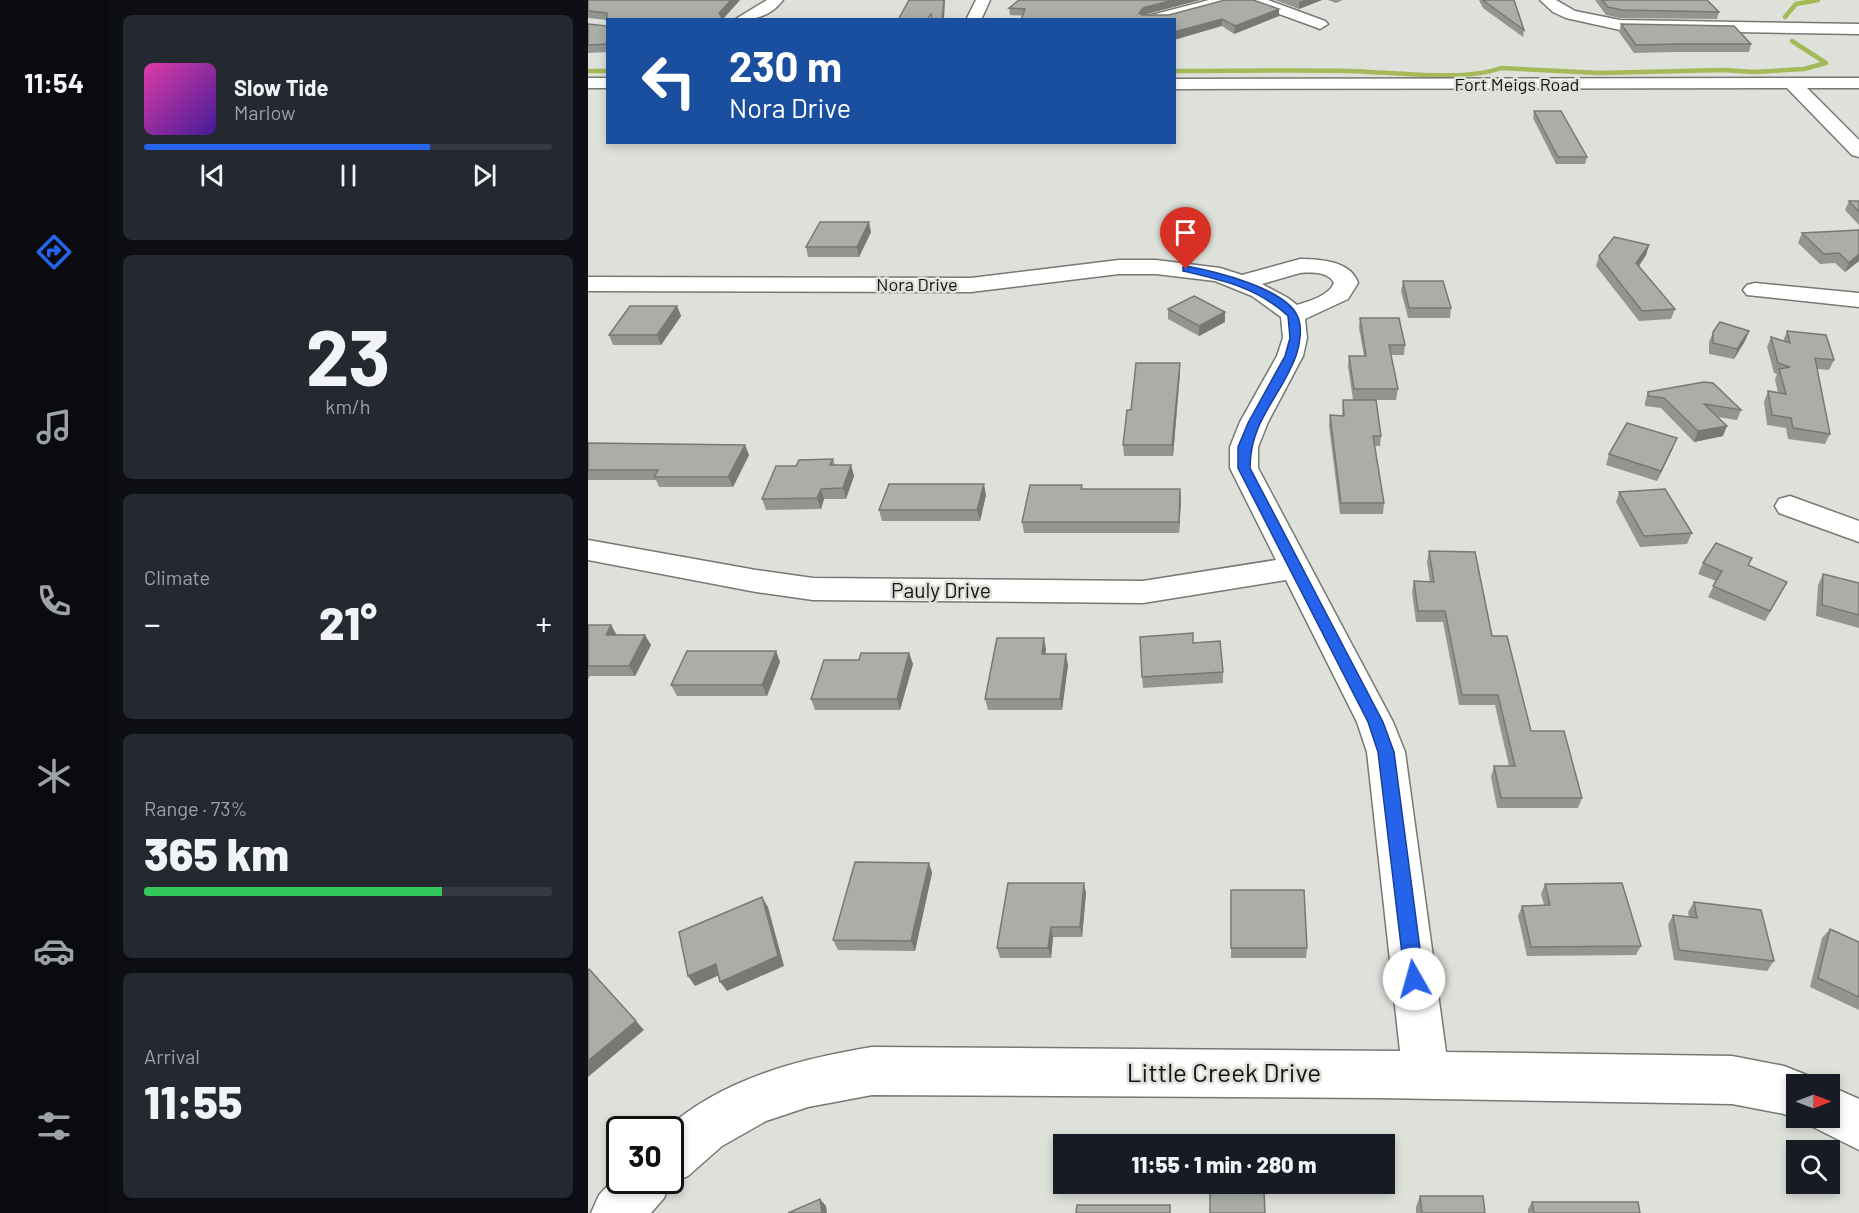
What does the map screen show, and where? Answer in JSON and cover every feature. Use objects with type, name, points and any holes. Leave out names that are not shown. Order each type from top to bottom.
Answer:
[{"type":"street","points":[[746,18],[760,12],[776,0]]},
{"type":"street","points":[[974,18],[983,0]]},
{"type":"street","points":[[1157,18],[1226,0]]},
{"type":"street","points":[[1254,0],[1320,24]]},
{"type":"street","points":[[1547,0],[1553,6],[1571,15],[1620,25],[1859,29]]},
{"type":"street","name":"Fort Meigs Road","points":[[1176,84],[1859,82]]},
{"type":"street","points":[[588,83],[606,83]]},
{"type":"street","points":[[1792,83],[1859,151]]},
{"type":"street","points":[[1242,284],[1299,266],[1335,270],[1345,282],[1344,290],[1337,296],[1293,315],[1295,338],[1290,356],[1254,423],[1244,447],[1244,468],[1375,722],[1386,752],[1426,1074]]},
{"type":"street","name":"Nora Drive","points":[[588,284],[971,285],[1119,267],[1156,267],[1220,275],[1280,303],[1293,315]]},
{"type":"street","points":[[1755,290],[1859,300]]},
{"type":"street","points":[[1790,507],[1859,532]]},
{"type":"street","name":"Pauly Drive","points":[[588,550],[627,555],[773,585],[813,589],[1143,592],[1296,568]]},
{"type":"street","name":"Little Creek Drive","points":[[684,1146],[708,1125],[771,1094],[820,1078],[872,1071],[1426,1074],[1732,1080],[1786,1090]]},
{"type":"street","points":[[1840,1116],[1859,1126]]},
{"type":"street","points":[[617,1213],[634,1194]]},
{"type":"building","points":[[588,0],[731,0],[719,13],[722,18],[607,18],[607,13],[588,11]]},
{"type":"building","points":[[909,0],[944,0],[942,18],[932,18],[931,14],[928,18],[899,18]]},
{"type":"building","points":[[1019,0],[1173,0],[1143,8],[1139,13],[1169,15],[1225,0],[1253,0],[1279,9],[1235,26],[1222,19],[1176,31],[1176,18],[1022,18],[1025,9],[1009,8]]},
{"type":"building","points":[[1514,0],[1524,30],[1484,1]]},
{"type":"building","points":[[1602,0],[1707,0],[1719,12],[1622,10],[1608,7]]},
{"type":"building","points":[[588,24],[606,26],[606,44],[588,45]]},
{"type":"building","points":[[1621,24],[1734,26],[1751,44],[1636,45]]},
{"type":"building","points":[[1534,111],[1561,111],[1587,157],[1558,157]]},
{"type":"building","points":[[1849,201],[1859,201],[1859,212]]},
{"type":"building","points":[[820,222],[869,222],[857,247],[806,247]]},
{"type":"building","points":[[1859,230],[1859,254],[1849,263],[1839,253],[1824,254],[1802,233]]},
{"type":"building","points":[[1614,237],[1649,245],[1636,263],[1675,309],[1642,311],[1599,256]]},
{"type":"building","points":[[1403,281],[1443,281],[1451,308],[1409,308]]},
{"type":"building","points":[[1194,296],[1225,312],[1199,326],[1168,309]]},
{"type":"building","points":[[630,306],[677,306],[657,335],[609,335]]},
{"type":"building","points":[[1360,318],[1399,318],[1405,345],[1389,345],[1398,389],[1354,389],[1349,356],[1366,356]]},
{"type":"building","points":[[1720,322],[1749,331],[1737,349],[1713,343],[1713,332]]},
{"type":"building","points":[[1787,331],[1826,335],[1834,360],[1815,358],[1830,434],[1793,428],[1791,418],[1772,415],[1768,391],[1786,394],[1779,369],[1790,367],[1778,363],[1771,337],[1790,343]]},
{"type":"building","points":[[1136,363],[1180,363],[1172,445],[1123,445],[1127,410],[1131,410]]},
{"type":"building","points":[[1704,382],[1713,383],[1741,410],[1704,404],[1727,426],[1698,431],[1664,398],[1648,396],[1648,392]]},
{"type":"building","points":[[1343,400],[1376,400],[1381,436],[1373,436],[1384,503],[1341,503],[1330,415],[1344,416]]},
{"type":"building","points":[[1627,423],[1677,438],[1661,471],[1609,454]]},
{"type":"building","points":[[588,443],[745,445],[728,477],[654,477],[658,470],[588,470]]},
{"type":"building","points":[[833,459],[830,465],[851,465],[843,488],[821,489],[817,498],[762,499],[776,466],[796,466],[799,460]]},
{"type":"building","points":[[889,484],[984,484],[977,510],[879,510]]},
{"type":"building","points":[[1030,485],[1082,485],[1081,489],[1180,489],[1179,522],[1022,522]]},
{"type":"building","points":[[1665,489],[1692,533],[1644,536],[1619,492]]},
{"type":"building","points":[[1716,543],[1752,558],[1748,565],[1787,582],[1770,611],[1713,586],[1722,571],[1703,563]]},
{"type":"building","points":[[1429,551],[1475,552],[1492,636],[1507,636],[1531,731],[1564,731],[1582,798],[1501,798],[1494,766],[1515,766],[1498,695],[1462,695],[1445,611],[1418,611],[1414,581],[1434,582]]},
{"type":"building","points":[[1823,574],[1859,583],[1859,615],[1822,605]]},
{"type":"building","points":[[588,625],[611,625],[606,635],[645,635],[629,666],[588,666]]},
{"type":"building","points":[[1193,633],[1193,643],[1220,641],[1223,672],[1142,677],[1140,637]]},
{"type":"building","points":[[997,638],[1044,638],[1042,654],[1066,654],[1060,699],[985,699]]},
{"type":"building","points":[[687,651],[776,651],[762,685],[671,685]]},
{"type":"building","points":[[861,653],[909,653],[897,699],[811,699],[824,660],[859,660]]},
{"type":"building","points":[[855,862],[929,863],[911,941],[833,940]]},
{"type":"building","points":[[1008,883],[1084,883],[1080,927],[1051,927],[1048,948],[997,948]]},
{"type":"building","points":[[1622,883],[1641,946],[1531,947],[1522,906],[1550,905],[1545,884]]},
{"type":"building","points":[[1231,890],[1304,890],[1307,948],[1231,948]]},
{"type":"building","points":[[762,897],[778,956],[720,982],[716,964],[688,976],[679,932]]},
{"type":"building","points":[[1694,902],[1761,910],[1774,961],[1679,950],[1673,915],[1697,918]]},
{"type":"building","points":[[1830,929],[1859,942],[1859,997],[1818,978]]},
{"type":"building","points":[[588,970],[636,1021],[588,1061]]},
{"type":"building","points":[[1210,1194],[1264,1194],[1265,1213],[1210,1213]]},
{"type":"building","points":[[1420,1196],[1483,1196],[1485,1213],[1422,1213]]},
{"type":"building","points":[[820,1199],[822,1213],[788,1213]]},
{"type":"building","points":[[1532,1202],[1638,1202],[1640,1213],[1534,1213]]},
{"type":"building","points":[[1077,1205],[1170,1205],[1170,1213],[1076,1213]]},
{"type":"waterway","points":[[1785,17],[1796,4],[1818,0]]},
{"type":"waterway","points":[[1176,71],[1349,71],[1426,75],[1467,75],[1501,68],[1599,73],[1723,70],[1754,72],[1804,69],[1826,63],[1792,41]]},
{"type":"waterway","points":[[588,71],[606,71]]},
{"type":"route","points":[[1186,269],[1220,275],[1260,291],[1280,303],[1293,315],[1295,338],[1290,356],[1254,423],[1244,447],[1244,468],[1375,722],[1386,752],[1414,979]]}]
